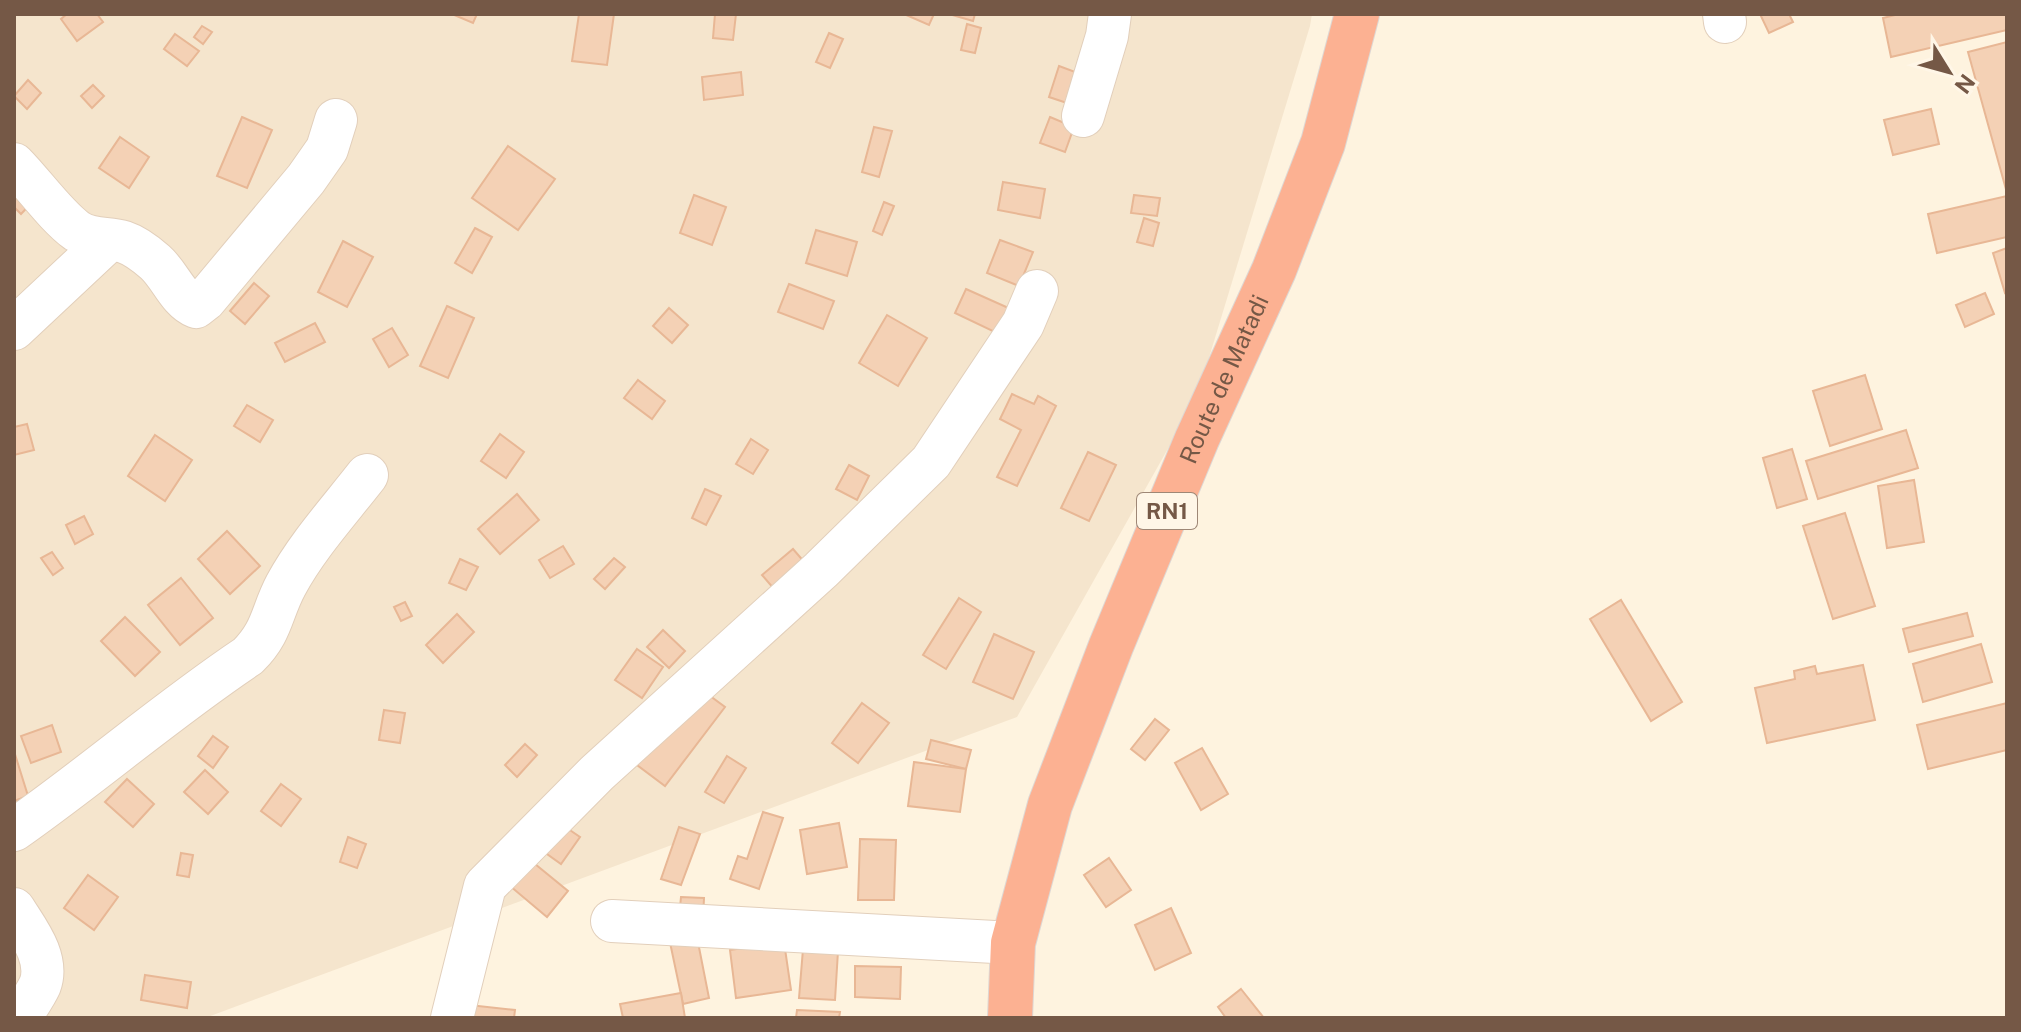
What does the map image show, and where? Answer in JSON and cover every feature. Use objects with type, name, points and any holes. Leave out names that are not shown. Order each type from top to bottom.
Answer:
[{"type":"highway","name":"Route de Matadi","points":[[1010,1018],[1013,943],[1050,805],[1111,646],[1197,439],[1274,270],[1323,143],[1357,14]]},
{"type":"street","points":[[1083,116],[1107,36],[1110,14]]},
{"type":"street","points":[[14,164],[77,230],[91,238],[124,242],[140,250],[170,277],[186,302],[196,307],[306,179],[327,149],[336,120]]},
{"type":"street","points":[[14,329],[109,240]]},
{"type":"street","points":[[452,1018],[485,886],[597,773],[821,570],[931,462],[1023,324],[1037,291]]},
{"type":"street","points":[[14,830],[60,798],[155,722],[248,656],[261,643],[284,588],[299,564],[367,475]]},
{"type":"street","points":[[14,909],[32,936],[42,968],[40,984],[20,1018]]},
{"type":"street","points":[[612,921],[1013,943]]},
{"type":"shaded area","points":[[14,14],[1312,14],[1197,397],[1017,717],[205,1018],[14,1018]]},
{"type":"building","points":[[67,14],[97,14],[103,22],[77,41],[61,19]]},
{"type":"building","points":[[452,14],[477,14],[473,23]]},
{"type":"building","points":[[579,14],[614,14],[607,65],[572,61]]},
{"type":"building","points":[[715,14],[736,14],[733,40],[713,38]]},
{"type":"building","points":[[904,14],[934,14],[929,25]]},
{"type":"building","points":[[949,14],[975,14],[973,21]]},
{"type":"building","points":[[1760,14],[1789,14],[1793,22],[1769,33]]},
{"type":"building","points":[[1899,14],[2006,14],[2007,30],[1891,57],[1883,18]]},
{"type":"building","points":[[967,24],[981,28],[975,53],[961,50]]},
{"type":"building","points":[[202,26],[212,32],[203,44],[194,37]]},
{"type":"building","points":[[829,33],[843,39],[830,68],[816,62]]},
{"type":"building","points":[[175,34],[199,51],[187,66],[164,49]]},
{"type":"building","points":[[2007,42],[2007,193],[1968,52]]},
{"type":"building","points":[[1059,66],[1086,76],[1076,106],[1049,97]]},
{"type":"building","points":[[741,72],[743,95],[704,100],[702,77]]},
{"type":"building","points":[[28,80],[41,93],[27,109],[14,96]]},
{"type":"building","points":[[93,85],[104,96],[92,108],[81,96]]},
{"type":"building","points":[[1931,109],[1939,144],[1893,155],[1884,120]]},
{"type":"building","points":[[242,117],[272,130],[247,188],[217,176]]},
{"type":"building","points":[[1050,117],[1074,127],[1065,152],[1040,143]]},
{"type":"building","points":[[874,127],[892,131],[879,177],[862,172]]},
{"type":"building","points":[[120,137],[149,157],[129,188],[99,168]]},
{"type":"building","points":[[508,146],[555,179],[518,230],[472,198]]},
{"type":"building","points":[[1003,182],[1045,189],[1040,218],[998,210]]},
{"type":"building","points":[[14,188],[40,194],[21,214],[14,207]]},
{"type":"building","points":[[694,195],[726,207],[712,245],[680,233]]},
{"type":"building","points":[[1134,195],[1160,198],[1157,216],[1131,213]]},
{"type":"building","points":[[2007,196],[2007,237],[1937,253],[1928,214]]},
{"type":"building","points":[[884,202],[894,206],[882,235],[873,231]]},
{"type":"building","points":[[1144,218],[1159,223],[1153,246],[1137,242]]},
{"type":"building","points":[[475,228],[492,237],[472,273],[455,263]]},
{"type":"building","points":[[816,230],[857,242],[847,276],[806,263]]},
{"type":"building","points":[[1000,240],[1033,252],[1019,286],[987,273]]},
{"type":"building","points":[[343,241],[373,257],[347,307],[318,292]]},
{"type":"building","points":[[2007,248],[2007,292],[2005,293],[1993,253]]},
{"type":"building","points":[[254,283],[269,296],[245,324],[230,311]]},
{"type":"building","points":[[789,284],[834,301],[823,329],[778,312]]},
{"type":"building","points":[[966,289],[1013,310],[1001,335],[955,313]]},
{"type":"building","points":[[1985,293],[1994,314],[1965,327],[1956,305]]},
{"type":"building","points":[[447,306],[474,318],[448,378],[420,366]]},
{"type":"building","points":[[669,308],[688,325],[672,343],[653,326]]},
{"type":"building","points":[[887,315],[927,338],[898,386],[859,363]]},
{"type":"building","points":[[315,323],[325,342],[285,362],[275,343]]},
{"type":"building","points":[[392,328],[408,355],[389,367],[373,339]]},
{"type":"building","points":[[1865,375],[1882,429],[1830,446],[1813,391]]},
{"type":"building","points":[[638,380],[665,401],[652,419],[624,398]]},
{"type":"building","points":[[1012,394],[1034,404],[1038,396],[1056,406],[1017,486],[997,477],[1021,430],[1000,419]]},
{"type":"building","points":[[247,405],[273,420],[260,442],[234,426]]},
{"type":"building","points":[[27,424],[34,450],[14,455],[14,427]]},
{"type":"building","points":[[1906,430],[1918,468],[1818,499],[1806,461]]},
{"type":"building","points":[[500,434],[524,452],[506,478],[481,461]]},
{"type":"building","points":[[155,435],[192,460],[165,501],[128,476]]},
{"type":"building","points":[[751,439],[768,450],[753,474],[736,464]]},
{"type":"building","points":[[1792,449],[1807,499],[1777,508],[1763,458]]},
{"type":"building","points":[[1088,452],[1116,465],[1089,521],[1061,508]]},
{"type":"building","points":[[849,465],[869,476],[857,500],[836,489]]},
{"type":"building","points":[[1914,480],[1924,542],[1887,548],[1878,486]]},
{"type":"building","points":[[705,489],[721,496],[706,525],[692,518]]},
{"type":"building","points":[[517,494],[539,520],[500,554],[478,529]]},
{"type":"building","points":[[1845,513],[1875,606],[1833,619],[1803,526]]},
{"type":"building","points":[[84,516],[93,534],[75,544],[66,525]]},
{"type":"building","points":[[227,531],[260,566],[230,594],[198,559]]},
{"type":"building","points":[[563,546],[574,564],[550,578],[539,560]]},
{"type":"building","points":[[793,549],[812,571],[781,597],[762,575]]},
{"type":"building","points":[[52,552],[63,568],[53,575],[41,558]]},
{"type":"building","points":[[614,558],[625,567],[605,589],[594,579]]},
{"type":"building","points":[[460,559],[478,567],[466,590],[449,583]]},
{"type":"building","points":[[181,578],[213,618],[180,645],[148,605]]},
{"type":"building","points":[[959,598],[981,612],[946,669],[923,655]]},
{"type":"building","points":[[1621,600],[1682,702],[1651,721],[1590,619]]},
{"type":"building","points":[[405,602],[412,616],[401,621],[394,607]]},
{"type":"building","points":[[1967,613],[1973,636],[1909,652],[1903,629]]},
{"type":"building","points":[[457,614],[474,632],[443,663],[426,645]]},
{"type":"building","points":[[125,617],[160,652],[135,676],[101,641]]},
{"type":"building","points":[[663,630],[685,651],[669,668],[647,647]]},
{"type":"building","points":[[994,634],[1034,652],[1013,699],[973,682]]},
{"type":"building","points":[[1981,644],[1992,682],[1923,702],[1913,664]]},
{"type":"building","points":[[637,649],[663,667],[642,698],[615,680]]},
{"type":"building","points":[[1863,665],[1875,720],[1767,743],[1755,688],[1795,679],[1794,671],[1815,666],[1817,674]]},
{"type":"building","points":[[698,687],[725,707],[665,786],[637,765]]},
{"type":"building","points":[[862,703],[889,723],[858,763],[832,743]]},
{"type":"building","points":[[2007,703],[2007,750],[1928,769],[1917,725]]},
{"type":"building","points":[[384,710],[405,713],[400,743],[379,740]]},
{"type":"building","points":[[1155,719],[1169,730],[1145,760],[1131,749]]},
{"type":"building","points":[[52,725],[61,752],[31,763],[21,736]]},
{"type":"building","points":[[213,736],[228,747],[213,768],[198,756]]},
{"type":"building","points":[[931,740],[971,750],[966,769],[926,759]]},
{"type":"building","points":[[525,744],[537,755],[517,777],[505,765]]},
{"type":"building","points":[[1202,748],[1228,794],[1201,810],[1175,763]]},
{"type":"building","points":[[14,751],[28,796],[14,801]]},
{"type":"building","points":[[727,756],[746,768],[724,803],[705,792]]},
{"type":"building","points":[[914,762],[966,769],[960,812],[908,806]]},
{"type":"building","points":[[205,770],[228,792],[208,814],[184,792]]},
{"type":"building","points":[[127,779],[154,804],[133,827],[105,802]]},
{"type":"building","points":[[281,784],[301,799],[281,826],[261,811]]},
{"type":"building","points":[[763,812],[783,818],[759,889],[730,879],[738,856],[747,859]]},
{"type":"building","points":[[558,822],[580,837],[561,864],[540,849]]},
{"type":"building","points":[[839,823],[847,867],[807,874],[800,830]]},
{"type":"building","points":[[679,827],[700,834],[681,885],[661,879]]},
{"type":"building","points":[[348,837],[366,844],[357,868],[340,862]]},
{"type":"building","points":[[860,839],[896,840],[894,900],[858,900]]},
{"type":"building","points":[[181,853],[193,855],[189,877],[177,875]]},
{"type":"building","points":[[524,855],[568,891],[547,917],[503,880]]},
{"type":"building","points":[[1109,858],[1131,890],[1106,907],[1084,875]]},
{"type":"building","points":[[88,875],[118,897],[94,930],[64,908]]},
{"type":"building","points":[[681,897],[704,898],[703,919],[679,918]]},
{"type":"building","points":[[1171,908],[1191,953],[1155,970],[1135,925]]},
{"type":"building","points":[[695,927],[709,998],[683,1004],[668,933]]},
{"type":"building","points":[[784,942],[791,990],[736,998],[730,950]]},
{"type":"building","points":[[803,949],[838,951],[835,1000],[799,998]]},
{"type":"building","points":[[855,966],[901,967],[900,999],[855,997]]},
{"type":"building","points":[[145,975],[191,982],[187,1008],[141,1000]]},
{"type":"building","points":[[1241,989],[1264,1018],[1226,1018],[1218,1007]]},
{"type":"building","points":[[681,993],[685,1018],[623,1018],[620,1004]]},
{"type":"building","points":[[469,1005],[515,1010],[514,1018],[468,1018]]},
{"type":"building","points":[[797,1010],[840,1012],[839,1018],[796,1018]]}]
